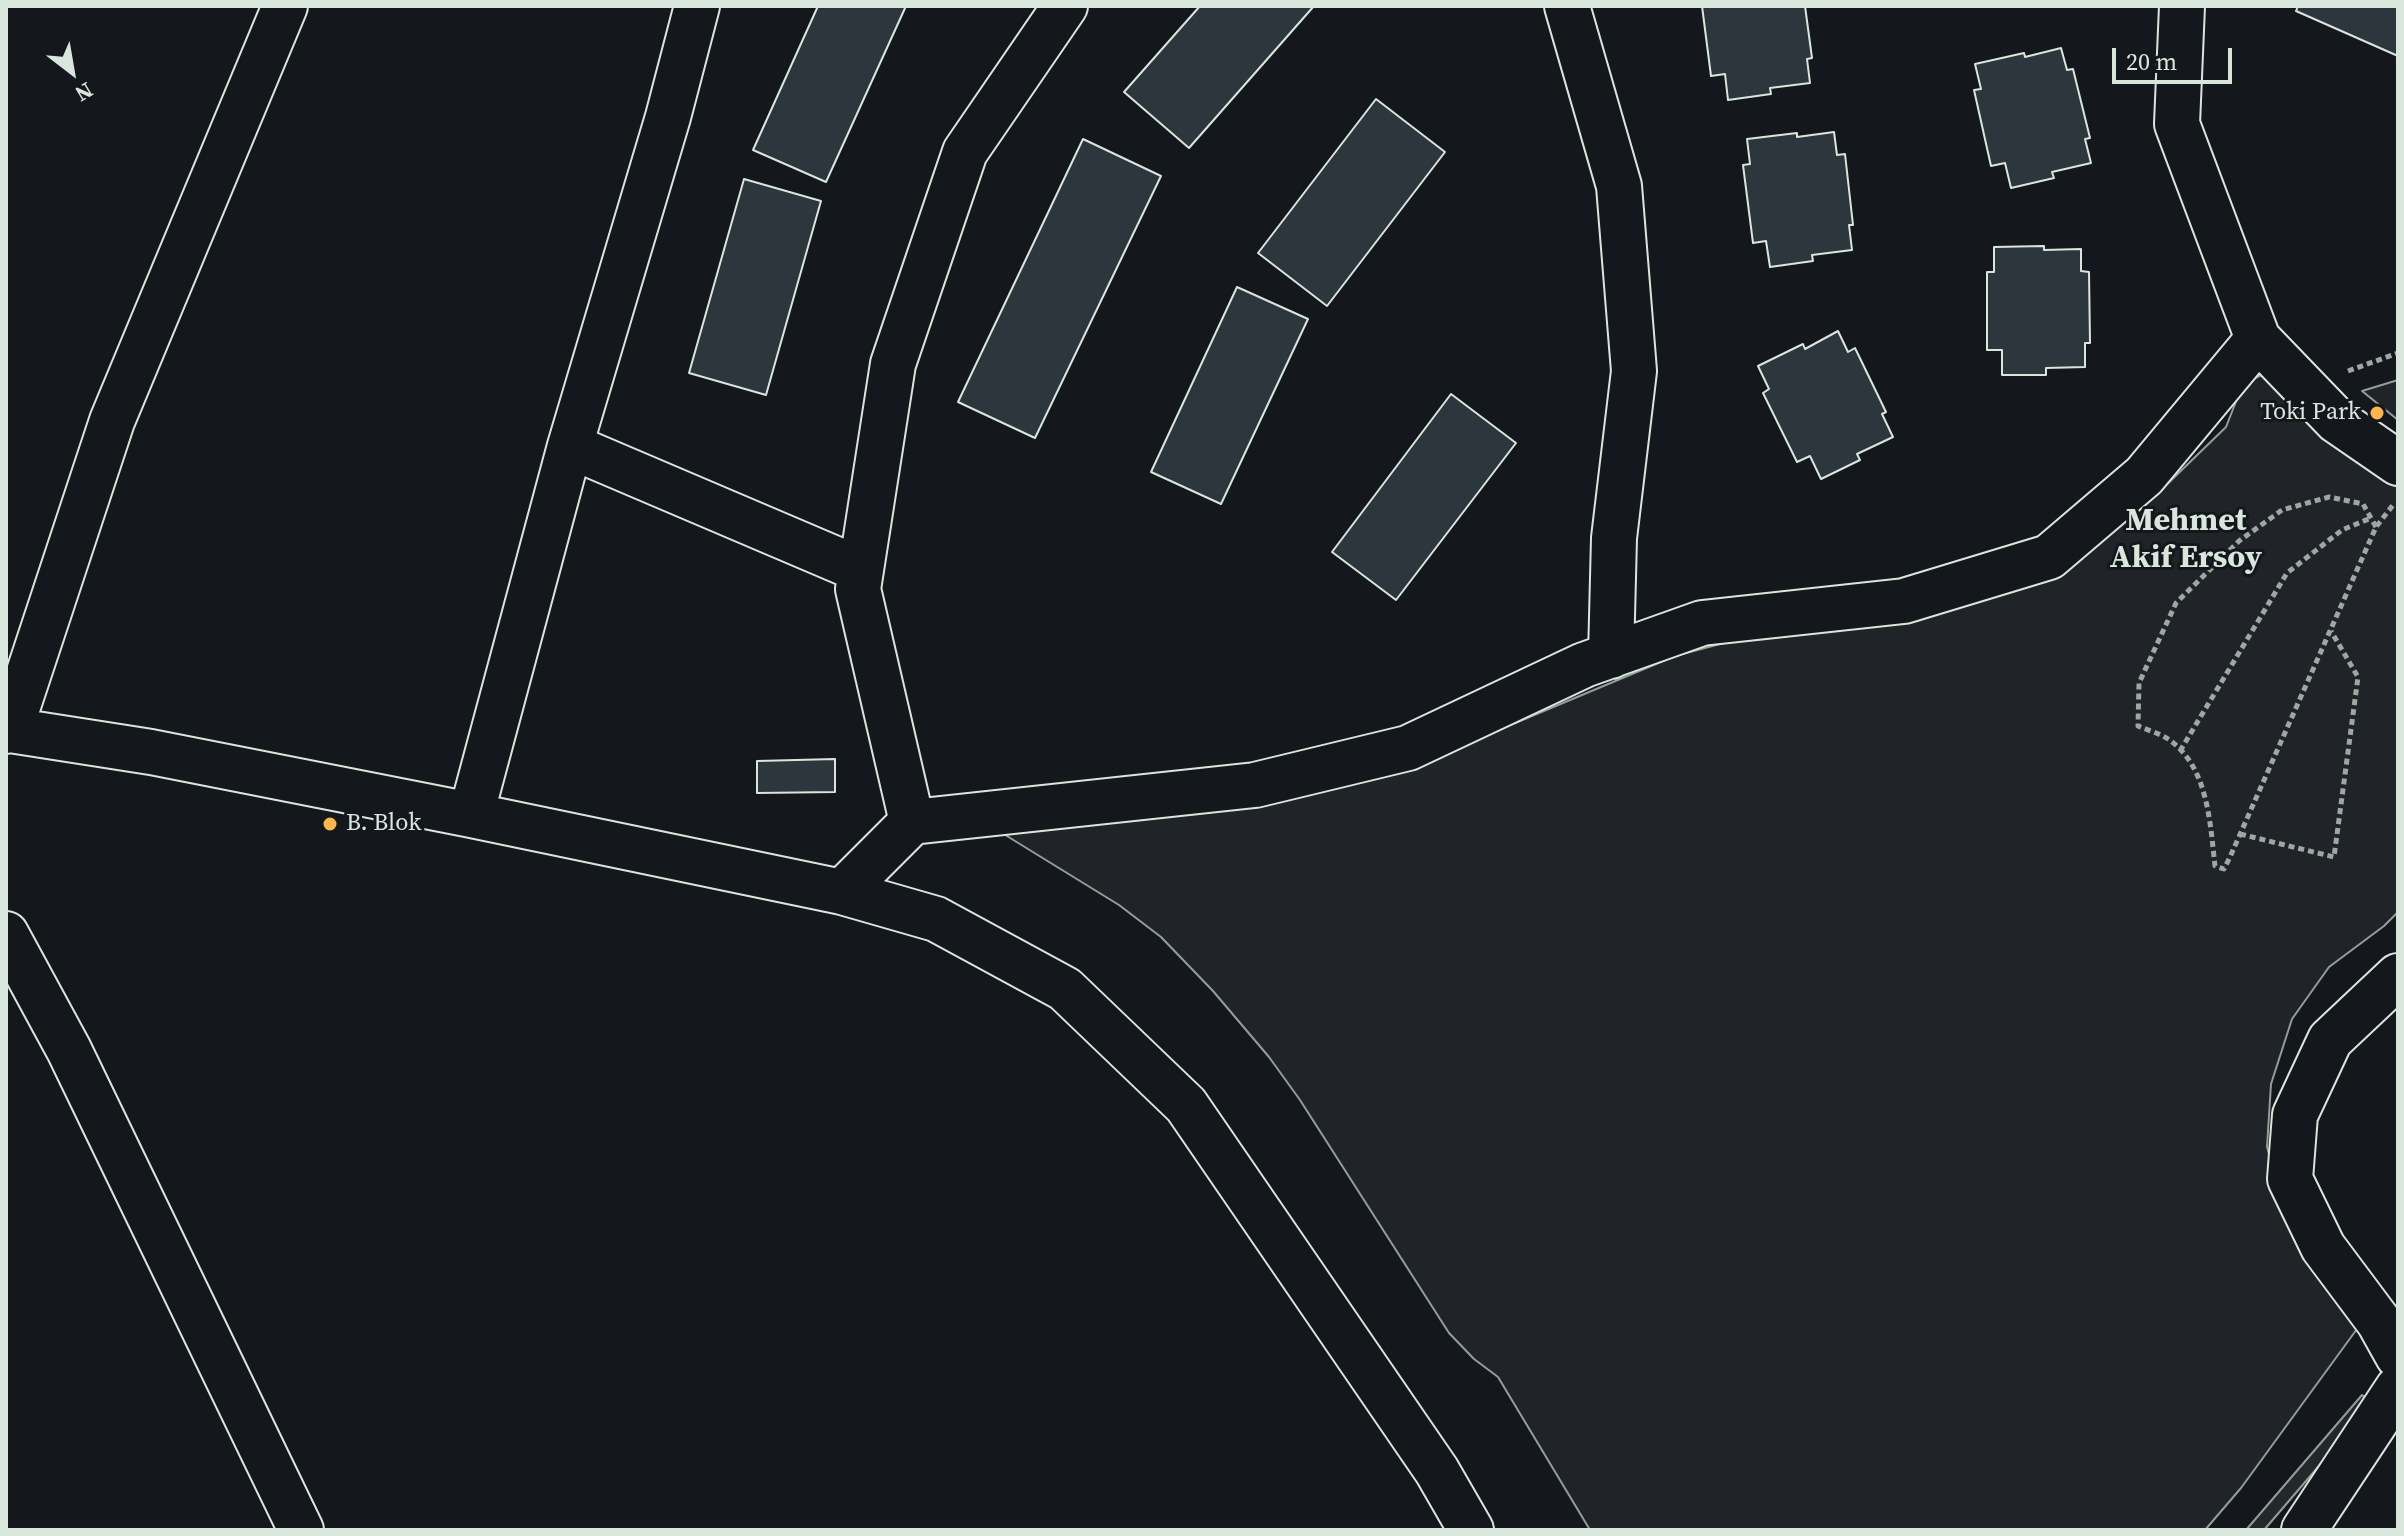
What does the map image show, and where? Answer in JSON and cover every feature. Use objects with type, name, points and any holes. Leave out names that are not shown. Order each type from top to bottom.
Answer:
[{"type":"street","points":[[285,6],[112,421],[8,730],[151,752],[842,892],[936,919],[1065,989],[1186,1105],[1437,1471],[1471,1530]]},
{"type":"street","points":[[471,815],[570,446],[668,117],[697,6]]},
{"type":"street","points":[[912,822],[858,589],[893,364],[965,152],[1065,6]]},
{"type":"street","points":[[1567,6],[1619,186],[1634,371],[1614,538],[1611,656]]},
{"type":"street","points":[[2182,6],[2177,124],[2258,339],[2337,421],[2398,463]]},
{"type":"street","points":[[842,892],[912,822],[1255,785],[1408,748],[1584,665],[1702,623],[1904,601],[2049,557],[2144,476],[2258,339]]},
{"type":"street","points":[[570,446],[861,570]]},
{"type":"street","points":[[6,934],[76,1064],[301,1530]]},
{"type":"street","points":[[2398,976],[2330,1040],[2295,1115],[2290,1179],[2323,1247],[2379,1322],[2398,1356]]},
{"type":"street","points":[[2304,1530],[2398,1388]]},
{"type":"path","points":[[2376,527],[2363,504],[2329,497],[2282,510],[2239,541],[2176,603],[2139,683],[2138,726],[2168,739],[2197,770],[2210,823],[2215,866],[2224,869],[2376,527],[2398,497]]},
{"type":"path","points":[[2180,751],[2287,573],[2342,530],[2371,518]]},
{"type":"path","points":[[2240,834],[2334,857],[2358,677],[2330,630]]},
{"type":"shaded area","points":[[2273,370],[2398,459],[2398,912],[2329,967],[2292,1019],[2271,1084],[2267,1147],[2281,1196],[2365,1318],[2241,1488],[2205,1530],[1590,1530],[1498,1377],[1474,1359],[1449,1333],[1300,1100],[1269,1057],[1213,991],[1161,937],[1119,905],[1002,833],[1431,753],[1489,734],[1675,656],[2098,543],[2154,497],[2226,427],[2237,399],[2255,378]]},
{"type":"shaded area","points":[[2398,380],[2398,420],[2362,391]]},
{"type":"shaded area","points":[[2362,1395],[2372,1404],[2264,1530],[2246,1530]]},
{"type":"building","points":[[818,6],[906,6],[826,182],[753,150]]},
{"type":"building","points":[[1200,6],[1314,6],[1189,148],[1124,92]]},
{"type":"building","points":[[1702,6],[1805,6],[1812,58],[1807,59],[1810,83],[1770,88],[1771,94],[1728,100],[1725,74],[1711,76]]},
{"type":"building","points":[[2298,6],[2398,6],[2398,56],[2296,11]]},
{"type":"building","points":[[2061,48],[2067,70],[2073,69],[2090,138],[2085,139],[2091,163],[2052,172],[2054,178],[2011,188],[2005,163],[1991,166],[1974,90],[1981,89],[1975,64]]},
{"type":"building","points":[[1376,99],[1445,152],[1327,306],[1258,253]]},
{"type":"building","points":[[1834,132],[1837,155],[1845,154],[1853,225],[1849,225],[1852,250],[1812,255],[1813,261],[1770,267],[1766,241],[1753,243],[1743,165],[1750,164],[1747,139]]},
{"type":"building","points":[[1083,139],[1161,176],[1035,438],[958,402]]},
{"type":"building","points":[[744,179],[821,201],[766,395],[689,373]]},
{"type":"building","points":[[2044,246],[2044,250],[2081,249],[2081,271],[2089,272],[2090,343],[2085,343],[2085,367],[2046,368],[2046,375],[2002,375],[2002,350],[1987,350],[1987,272],[1994,272],[1994,247]]},
{"type":"building","points":[[1237,287],[1308,319],[1221,504],[1151,472]]},
{"type":"building","points":[[1838,331],[1848,352],[1855,348],[1886,412],[1882,414],[1893,437],[1857,454],[1860,460],[1821,479],[1810,456],[1797,462],[1763,393],[1769,389],[1758,366],[1803,344],[1805,349]]},
{"type":"building","points":[[1451,394],[1516,443],[1396,600],[1332,552]]},
{"type":"building","points":[[835,759],[835,792],[757,793],[757,761]]},
{"type":"place","name":"Toki Park","points":[[2377,413]]},
{"type":"place","name":"B. Blok","points":[[330,824]]},
{"type":"district","name":"Mehmet Akif Ersoy","points":[[2186,540]]}]
